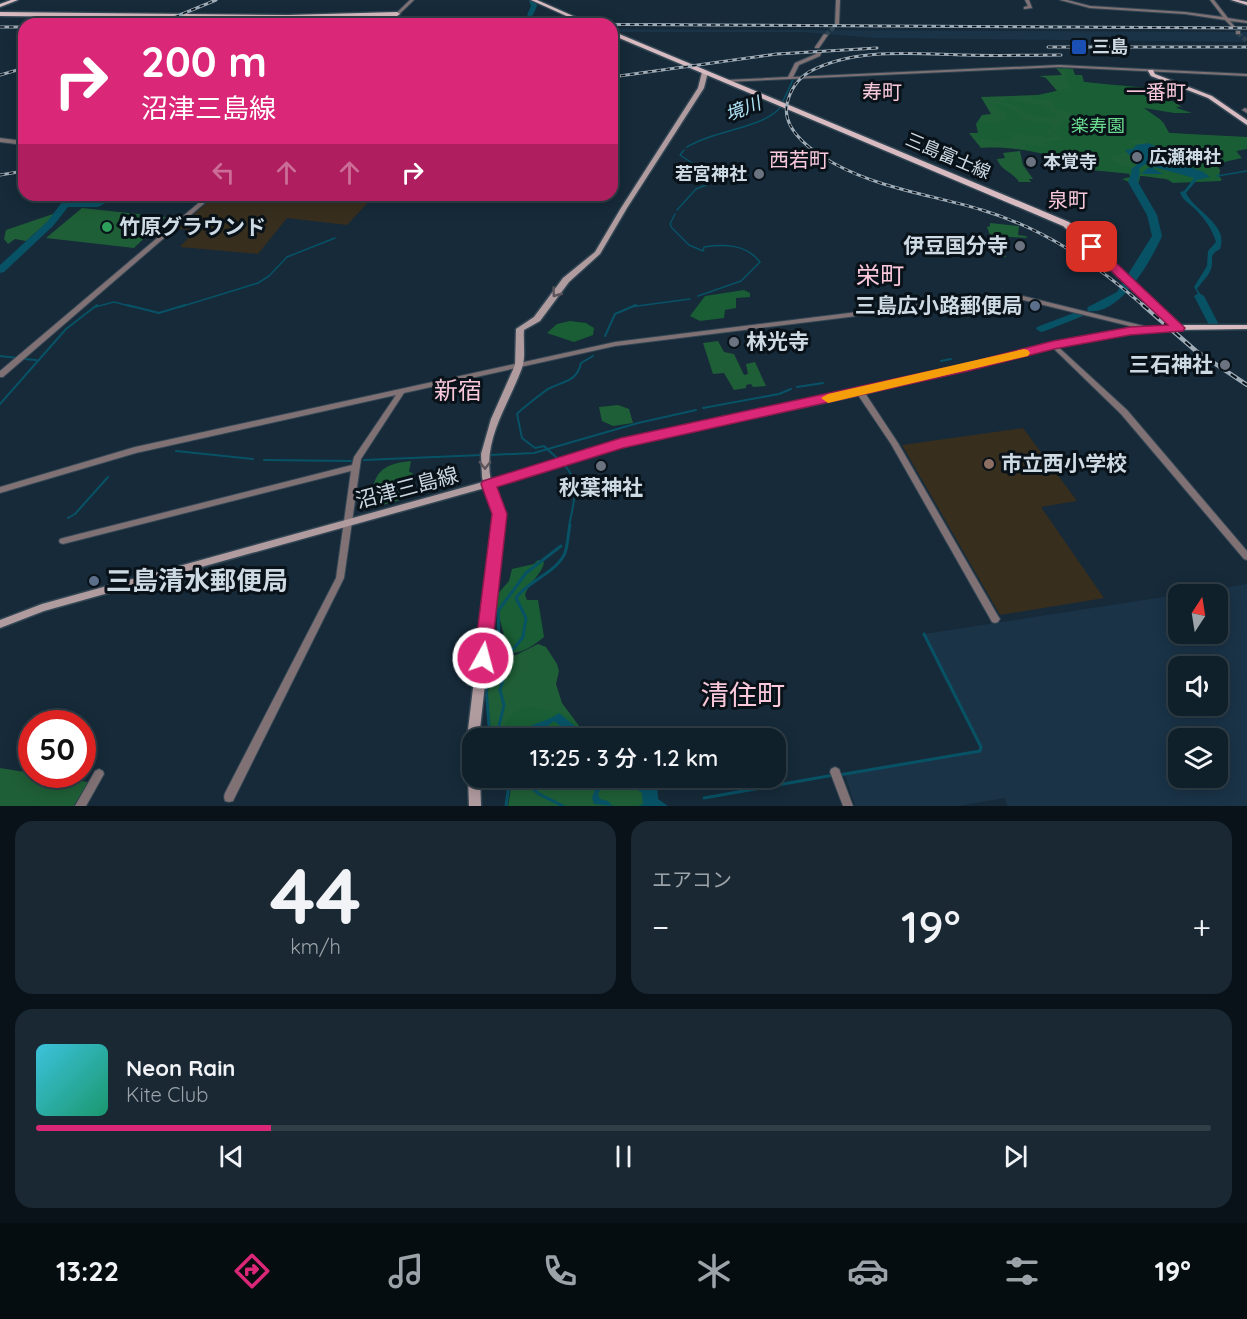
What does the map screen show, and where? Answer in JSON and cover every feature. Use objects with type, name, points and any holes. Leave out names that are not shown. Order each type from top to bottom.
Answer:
[{"type":"main road","points":[[0,6],[16,0]]},
{"type":"main road","points":[[534,0],[577,18]]},
{"type":"main road","points":[[1233,0],[1247,4]]},
{"type":"main road","points":[[0,13],[288,18],[397,14]]},
{"type":"main road","name":"三島富士線","points":[[618,36],[1066,224],[1179,328]]},
{"type":"main road","points":[[1150,71],[1153,75],[1210,97],[1247,123]]},
{"type":"main road","points":[[474,728],[499,514],[488,484],[485,462],[489,438],[519,365],[521,327],[537,319],[566,280],[598,253],[624,208],[699,92],[705,72]]},
{"type":"main road","points":[[1179,328],[1247,327]]},
{"type":"main road","name":"沼津三島線","points":[[0,624],[42,608],[488,484],[621,443],[860,392],[1100,335],[1179,328]]},
{"type":"main road","points":[[474,788],[475,806]]},
{"type":"street","points":[[393,18],[412,0]]},
{"type":"street","points":[[837,0],[837,24]]},
{"type":"street","points":[[1025,8],[1031,7],[1027,0]]},
{"type":"street","points":[[1062,0],[1090,7],[1185,13],[1247,22]]},
{"type":"street","points":[[1212,0],[1233,27]]},
{"type":"street","points":[[790,77],[797,64],[818,55],[818,49],[826,35]]},
{"type":"street","points":[[725,81],[1059,66],[1247,75]]},
{"type":"street","points":[[0,140],[18,143]]},
{"type":"street","points":[[0,375],[204,201]]},
{"type":"street","points":[[0,490],[135,450],[615,344],[1003,296],[1023,298],[1150,329]]},
{"type":"street","points":[[1053,345],[1124,412],[1247,557]]},
{"type":"street","points":[[229,797],[340,578],[355,466],[361,453],[402,391]]},
{"type":"street","points":[[860,392],[894,443],[994,620]]},
{"type":"street","points":[[63,541],[355,466]]},
{"type":"street","points":[[835,772],[848,806]]},
{"type":"street","points":[[80,806],[99,774]]},
{"type":"shaded area","points":[[618,29],[1247,32],[1247,42],[874,38],[802,32],[618,32]]},
{"type":"shaded area","points":[[1148,143],[1165,151],[1183,152],[1191,162],[1167,161],[1198,170],[1210,177],[1197,180],[1186,193],[1220,232],[1220,249],[1212,256],[1210,271],[1197,289],[1206,303],[1206,308],[1194,287],[1207,266],[1208,251],[1216,242],[1205,221],[1181,195],[1180,192],[1184,191],[1194,178],[1154,167],[1163,174],[1141,174],[1148,168],[1166,164],[1166,160],[1149,163],[1142,166],[1136,173],[1132,172],[1131,169],[1137,165],[1133,161],[1143,157],[1129,155],[1125,150]]},
{"type":"shaded area","points":[[209,201],[369,201],[347,225],[287,218],[258,254],[180,247],[194,231],[177,229]]},
{"type":"shaded area","points":[[1023,428],[1077,501],[1041,507],[1104,598],[1000,615],[902,445]]},
{"type":"shaded area","points":[[1247,584],[1247,806],[1008,806],[1004,798],[959,806],[855,806],[845,775],[981,751],[982,748],[924,634],[1168,597],[1168,644],[1228,644],[1228,587]]},
{"type":"shaded area","points":[[559,713],[576,728],[563,728],[554,721],[545,728],[528,728]]},
{"type":"shaded area","points":[[595,788],[617,788],[616,790],[601,789],[598,794],[600,799],[608,801],[613,806],[594,804],[592,798]]},
{"type":"shaded area","points":[[635,788],[657,788],[658,799],[668,806],[638,806],[643,804],[642,793]]},
{"type":"green space","name":"楽寿園","points":[[1056,68],[1073,69],[1075,75],[1082,75],[1084,82],[1136,89],[1150,88],[1182,107],[1141,105],[1143,118],[1163,122],[1169,133],[1247,137],[1247,149],[1239,149],[1228,161],[1216,164],[1222,180],[1188,182],[1140,176],[1139,182],[1131,181],[1132,174],[1071,168],[1066,157],[1034,151],[981,148],[969,133],[978,133],[976,124],[982,115],[991,114],[981,97],[1038,95],[1057,91],[1046,78],[1039,76],[1062,75]]},
{"type":"green space","name":"楽寿園","points":[[1063,68],[1072,69],[1074,75],[1081,76],[1083,82],[1149,88],[1176,104],[1177,108],[1192,113],[1174,113],[1144,108],[1161,120],[1169,133],[1243,138],[1247,140],[1247,149],[1236,151],[1242,158],[1215,164],[1221,181],[1173,183],[1165,178],[1143,175],[1152,169],[1166,166],[1205,177],[1166,164],[1151,167],[1142,172],[1138,171],[1150,163],[1188,158],[1189,155],[1154,146],[1144,139],[1128,140],[1137,145],[1133,150],[1111,157],[1114,162],[1138,172],[1129,182],[1122,179],[1130,177],[1129,173],[1073,167],[1063,158],[1020,149],[1028,149],[1025,144],[1046,147],[1049,145],[1043,143],[1065,139],[1053,132],[1058,130],[1060,123],[1072,118],[1072,113],[1055,108],[1053,100],[1037,100],[1032,97],[1072,89],[1067,84],[1065,79],[1069,76]]},
{"type":"green space","points":[[1009,99],[1042,106],[1059,116],[1032,116],[1020,107],[1000,102]]},
{"type":"green space","points":[[1000,104],[1019,113],[1023,117],[1021,120],[1050,123],[1053,130],[1044,131],[1053,137],[1016,134],[1011,135],[1012,139],[998,141],[977,138],[975,135],[978,133],[978,122],[998,123],[1007,119],[1008,114],[992,105]]},
{"type":"green space","points":[[1020,151],[1023,165],[1033,179],[1029,179],[1031,182],[1019,182],[1002,167],[997,159],[1005,158],[1003,153]]},
{"type":"green space","name":"竹原グラウンド","points":[[82,208],[166,217],[134,248],[46,238]]},
{"type":"green space","points":[[53,214],[53,217],[26,241],[15,239],[8,244],[4,239],[6,230]]},
{"type":"green space","points":[[990,223],[1019,226],[1018,235],[1027,238],[997,236],[1006,257],[998,257],[987,227]]},
{"type":"green space","points":[[744,290],[750,293],[750,297],[736,298],[736,308],[725,310],[724,318],[700,321],[690,316],[705,296]]},
{"type":"green space","points":[[570,321],[586,323],[594,328],[593,335],[574,342],[547,333],[557,324]]},
{"type":"green space","points":[[718,341],[724,352],[734,354],[744,375],[748,374],[746,364],[755,362],[766,386],[753,387],[751,384],[746,385],[746,388],[734,390],[724,373],[713,374],[703,343]]},
{"type":"green space","points":[[618,405],[629,409],[633,423],[613,426],[602,421],[599,407]]},
{"type":"green space","points":[[411,461],[409,472],[413,473],[408,498],[371,508],[375,482],[381,471],[397,463]]},
{"type":"green space","points":[[538,560],[544,562],[543,566],[525,595],[527,600],[538,600],[544,637],[524,650],[500,653],[504,635],[494,598],[509,581],[512,569],[534,564]]},
{"type":"green space","points":[[538,644],[546,647],[559,671],[556,684],[562,703],[581,728],[491,728],[488,707],[490,677],[499,659],[516,655]]},
{"type":"green space","points":[[530,706],[561,713],[573,720],[578,728],[504,728],[509,717]]},
{"type":"green space","points":[[0,768],[18,771],[18,788],[84,788],[74,806],[0,806]]},
{"type":"green space","points":[[511,788],[642,788],[659,806],[508,806]]},
{"type":"waterway","points":[[530,15],[534,6],[532,1]]},
{"type":"waterway","name":"境川","points":[[687,147],[770,116],[779,109],[793,79]]},
{"type":"waterway","name":"境川","points":[[677,210],[696,189],[706,185],[707,173],[680,155],[684,150]]},
{"type":"waterway","points":[[1092,309],[1121,294],[1157,236],[1152,215],[1133,182],[1136,171]]},
{"type":"waterway","points":[[1217,176],[1247,171]]},
{"type":"waterway","points":[[0,270],[50,224],[65,204],[98,204],[104,201]]},
{"type":"waterway","name":"境川","points":[[675,214],[670,224],[689,245],[703,251],[704,247],[735,247],[748,252],[760,262],[741,281],[698,296]]},
{"type":"waterway","points":[[180,307],[258,283],[269,276],[287,257],[335,238]]},
{"type":"waterway","points":[[1199,296],[1213,323]]},
{"type":"waterway","name":"境川","points":[[632,307],[690,299]]},
{"type":"waterway","points":[[95,307],[114,302],[133,307]]},
{"type":"waterway","points":[[0,404],[66,329],[97,305]]},
{"type":"waterway","points":[[127,305],[159,313],[185,305]]},
{"type":"waterway","name":"境川","points":[[632,307],[636,305]]},
{"type":"waterway","name":"境川","points":[[605,336],[615,314],[632,307]]},
{"type":"waterway","points":[[1041,329],[1079,314]]},
{"type":"waterway","points":[[0,356],[18,358]]},
{"type":"waterway","name":"境川","points":[[547,449],[544,446],[535,448],[522,438],[517,414],[548,389],[577,374],[581,363],[593,356]]},
{"type":"waterway","points":[[24,359],[36,360]]},
{"type":"waterway","points":[[941,361],[951,359]]},
{"type":"waterway","points":[[797,387],[823,383]]},
{"type":"waterway","points":[[703,408],[779,394],[791,389]]},
{"type":"waterway","points":[[547,449],[638,423],[696,410]]},
{"type":"waterway","points":[[490,455],[534,453],[547,449]]},
{"type":"waterway","name":"境川","points":[[547,449],[557,458]]},
{"type":"waterway","points":[[176,451],[253,459]]},
{"type":"waterway","points":[[364,460],[482,455]]},
{"type":"waterway","points":[[264,460],[351,461]]},
{"type":"waterway","name":"境川","points":[[564,465],[570,472],[575,486],[569,526]]},
{"type":"waterway","points":[[68,518],[75,514],[108,477]]},
{"type":"waterway","name":"境川","points":[[499,728],[504,705],[500,690],[511,652],[523,637],[526,618],[516,598],[561,560],[566,550],[570,525]]},
{"type":"waterway","points":[[489,728],[486,687],[490,663],[499,642],[498,611],[526,573],[561,546]]},
{"type":"waterway","points":[[839,775],[980,751],[981,747],[924,634]]},
{"type":"waterway","points":[[704,798],[834,775]]},
{"type":"waterway","points":[[506,806],[509,788]]},
{"type":"waterway","name":"境川","points":[[532,788],[563,806]]},
{"type":"tunnel","points":[[826,35],[837,24]]},
{"type":"tunnel","points":[[1238,33],[1247,41]]},
{"type":"railway","points":[[172,18],[216,0]]},
{"type":"railway","points":[[618,24],[1247,28]]},
{"type":"railway","points":[[0,27],[18,27]]},
{"type":"railway","points":[[1048,47],[1247,47]]},
{"type":"railway","points":[[618,76],[777,54],[877,48]]},
{"type":"railway","points":[[1061,55],[906,53],[866,55],[846,59],[827,64],[800,79],[794,86],[787,104],[789,123],[810,148],[853,173],[907,191],[982,210],[1027,227],[1089,262],[1145,307]]},
{"type":"railway","points":[[0,75],[18,70]]},
{"type":"railway","points":[[0,175],[18,172]]},
{"type":"railway","points":[[1143,305],[1196,351],[1247,385]]},
{"type":"slow traffic","points":[[828,398],[1024,353]]},
{"type":"place","name":"三島","points":[[1079,47]]},
{"type":"place","name":"広瀬神社","points":[[1137,157]]},
{"type":"place","name":"本覚寺","points":[[1031,162]]},
{"type":"place","name":"若宮神社","points":[[759,174]]},
{"type":"place","name":"竹原グラウンド","points":[[107,227]]},
{"type":"place","name":"伊豆国分寺","points":[[1020,246]]},
{"type":"place","name":"三島広小路郵便局","points":[[1035,306]]},
{"type":"place","name":"林光寺","points":[[734,342]]},
{"type":"place","name":"三石神社","points":[[1225,365]]},
{"type":"place","name":"市立西小学校","points":[[989,464]]},
{"type":"place","name":"秋葉神社","points":[[601,466]]},
{"type":"place","name":"三島清水郵便局","points":[[94,581]]},
{"type":"district","name":"寿町","points":[[882,92]]},
{"type":"district","name":"一番町","points":[[1156,92]]},
{"type":"district","name":"西若町","points":[[799,160]]},
{"type":"district","name":"泉町","points":[[1068,200]]},
{"type":"district","name":"栄町","points":[[880,276]]},
{"type":"district","name":"新宿","points":[[458,391]]},
{"type":"district","name":"清住町","points":[[743,695]]},
{"type":"route","points":[[483,658],[499,514],[488,484],[621,443],[860,392],[1053,345],[1100,335],[1179,328],[1092,247]]}]
